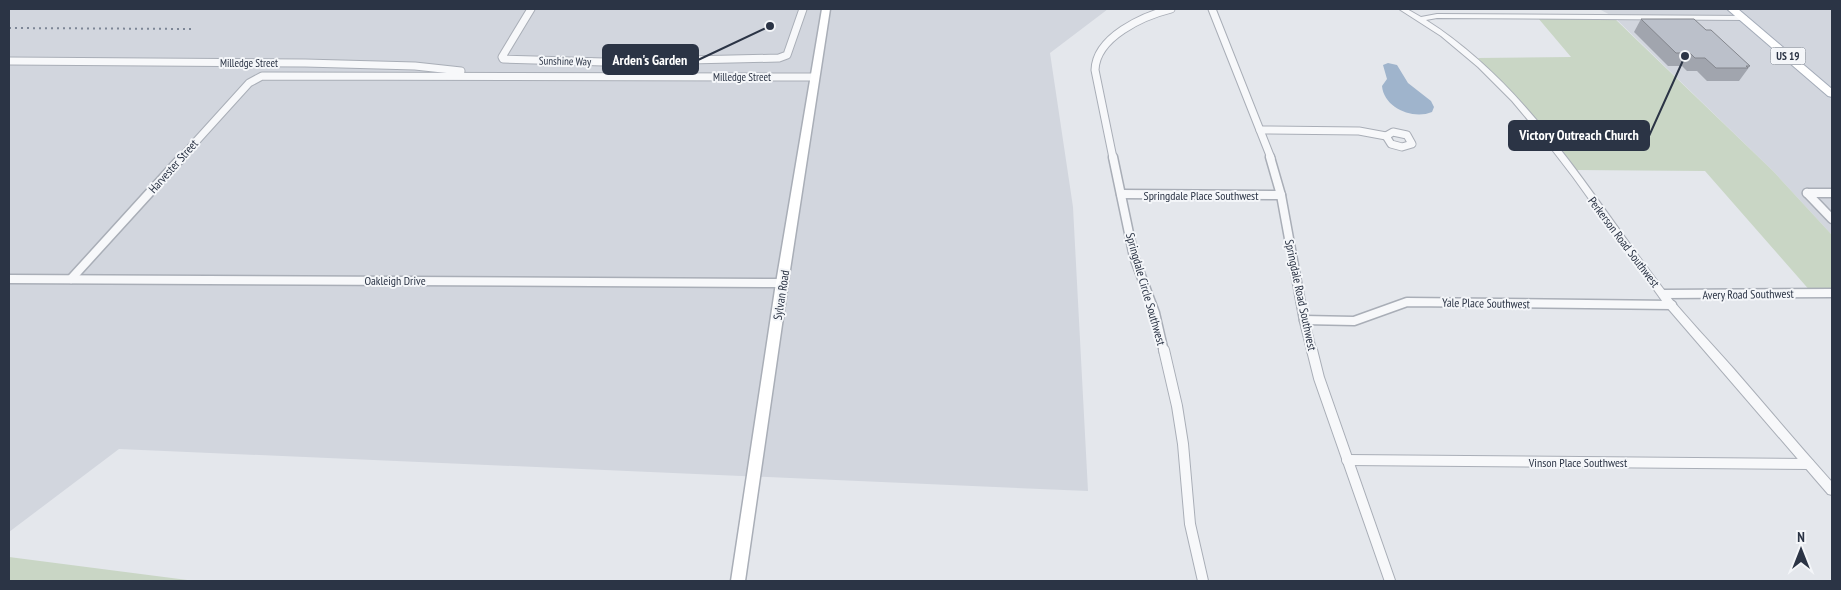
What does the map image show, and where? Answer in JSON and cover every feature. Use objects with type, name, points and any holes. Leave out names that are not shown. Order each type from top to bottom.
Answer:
[{"type":"main road","name":"Sylvan Road","points":[[738,581],[782,283],[826,9]]},
{"type":"main road","name":"US 19","points":[[1732,9],[1832,94]]},
{"type":"street","name":"Sunshine Way","points":[[531,9],[502,57],[503,59],[613,62],[779,58],[787,55],[803,9]]},
{"type":"street","name":"Springdale Circle Southwest","points":[[1171,9],[1147,17],[1109,41],[1099,52],[1095,70],[1134,257],[1155,313],[1177,406],[1183,444],[1190,524],[1202,581]]},
{"type":"street","name":"Springdale Road Southwest","points":[[1212,9],[1260,130],[1281,195],[1304,320],[1319,378],[1390,581]]},
{"type":"street","name":"Perkerson Road Southwest","points":[[1403,9],[1422,19],[1462,47],[1517,102],[1542,131],[1663,294],[1832,490]]},
{"type":"street","points":[[1422,19],[1437,16],[1743,18]]},
{"type":"street","name":"Milledge Street","points":[[9,61],[415,66],[488,76]]},
{"type":"street","name":"Milledge Street","points":[[286,75],[815,77]]},
{"type":"street","name":"Harvester Street","points":[[71,279],[249,83],[262,76],[286,75]]},
{"type":"street","points":[[1260,130],[1359,131],[1386,136]]},
{"type":"street","points":[[1832,193],[1807,193],[1832,219]]},
{"type":"street","name":"Springdale Place Southwest","points":[[1121,194],[1281,195]]},
{"type":"street","name":"Oakleigh Drive","points":[[9,279],[782,283]]},
{"type":"street","name":"Avery Road Southwest","points":[[1663,294],[1832,293]]},
{"type":"street","name":"Yale Place Southwest","points":[[1304,320],[1335,323],[1355,321],[1372,316],[1391,304],[1407,302],[1672,305]]},
{"type":"street","name":"Vinson Place Southwest","points":[[1347,460],[1809,464]]},
{"type":"shaded area","points":[[9,9],[1108,9],[1050,53],[1073,207],[1088,491],[119,449],[9,532]]},
{"type":"shaded area","points":[[1599,9],[1832,9],[1832,235],[1773,171],[1614,17]]},
{"type":"green space","points":[[1613,17],[1773,171],[1832,235],[1832,293],[1812,293],[1705,171],[1574,170],[1478,58],[1571,57],[1538,18]]},
{"type":"green space","points":[[9,557],[195,581],[9,581]]},
{"type":"water","points":[[1388,63],[1397,65],[1408,83],[1431,101],[1434,107],[1432,112],[1424,114],[1408,113],[1394,106],[1388,100],[1382,86],[1387,79],[1383,65]]},
{"type":"building","points":[[1641,19],[1694,19],[1706,30],[1711,30],[1750,66],[1746,66],[1748,68],[1716,68],[1705,58],[1695,58],[1690,53],[1676,53]]},
{"type":"railway","points":[[9,28],[192,29]]},
{"type":"place","name":"Arden's Garden","points":[[770,26]]},
{"type":"place","name":"Victory Outreach Church","points":[[1685,56]]}]
